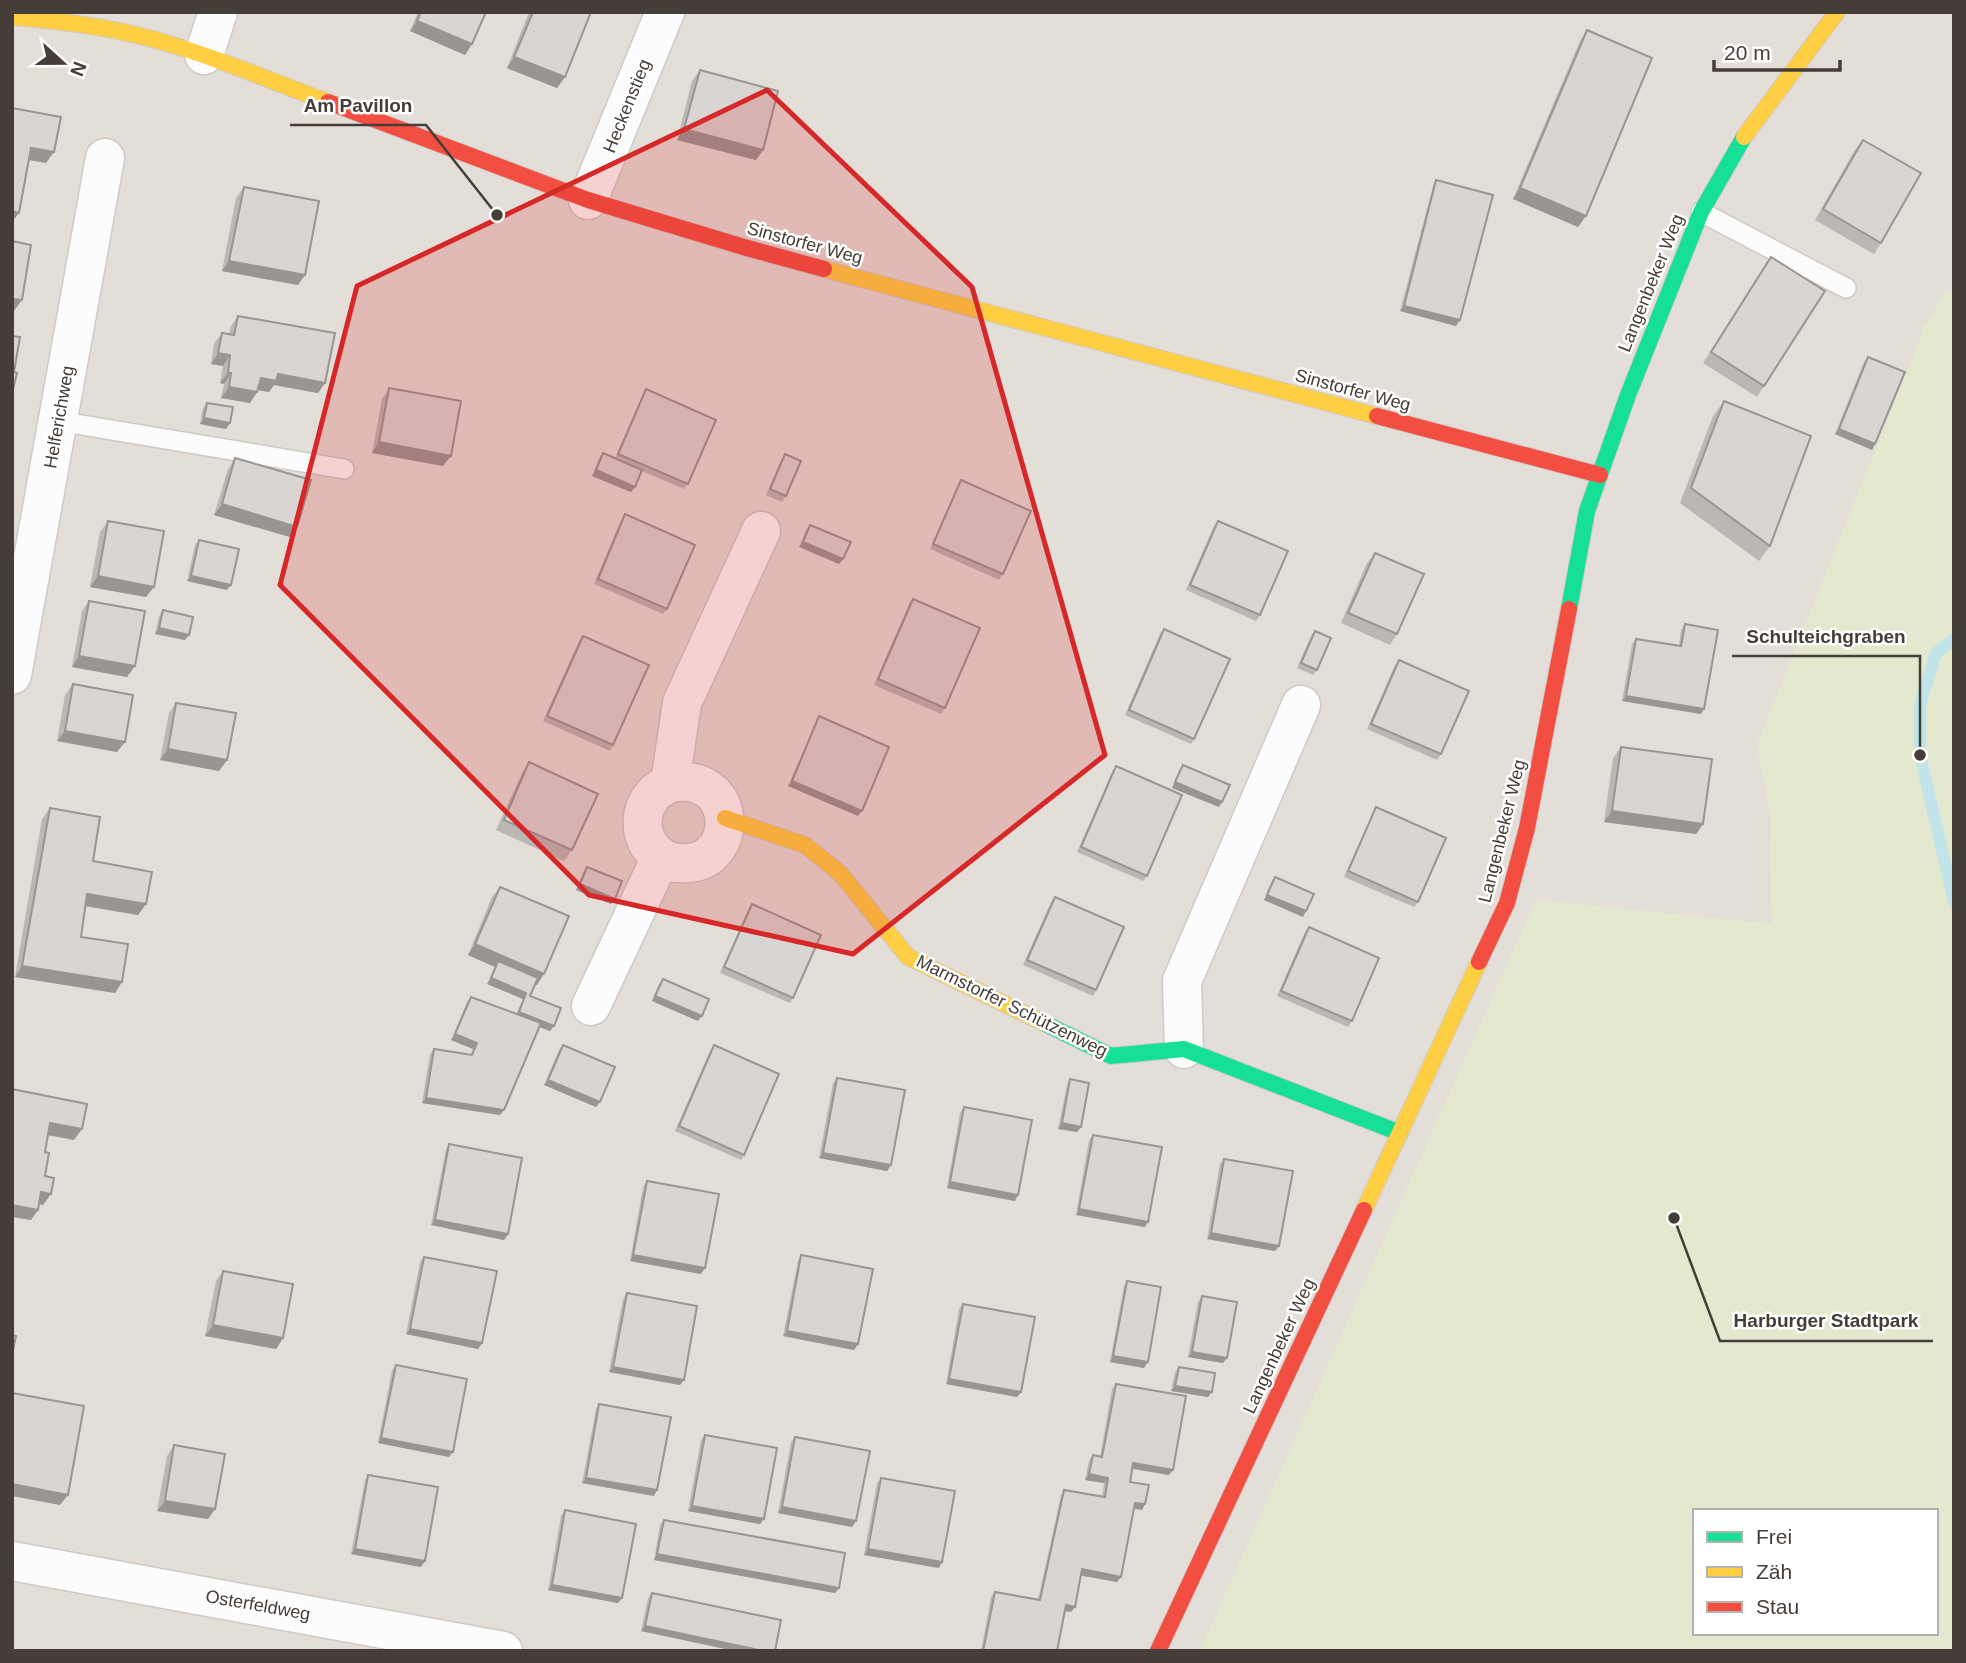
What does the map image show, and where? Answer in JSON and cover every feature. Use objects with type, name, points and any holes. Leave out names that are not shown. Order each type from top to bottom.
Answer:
[{"type":"street","points":[[204,55],[219,12]]},
{"type":"street","name":"Heckenstieg","points":[[588,200],[665,12]]},
{"type":"street","name":"Langenbeker Weg","points":[[1158,1651],[1507,903],[1527,828],[1587,511],[1637,371],[1701,212],[1746,133],[1837,12]]},
{"type":"street","name":"Sinstorfer Weg","points":[[12,17],[54,20],[119,31],[204,55],[588,200],[761,252],[1600,475]]},
{"type":"street","name":"Helferichweg","points":[[12,675],[105,158]]},
{"type":"street","points":[[670,783],[682,703],[761,531]]},
{"type":"street","points":[[1184,1049],[1182,981],[1300,705]]},
{"type":"street","points":[[684,780],[699,784],[712,792],[721,804],[725,818],[723,834],[717,848],[705,858],[690,863],[675,863],[661,857],[648,844],[642,827],[644,808],[654,793],[670,783],[684,780]]},
{"type":"street","name":"Marmstorfer Schützenweg","points":[[725,818],[805,845],[840,873],[908,957],[1111,1056],[1184,1049],[1400,1133]]},
{"type":"street","points":[[591,1006],[661,857]]},
{"type":"street","name":"Osterfeldweg","points":[[12,1561],[503,1651]]},
{"type":"lane","points":[[1701,212],[1846,288]]},
{"type":"lane","points":[[58,421],[345,469]]},
{"type":"highlighted area","points":[[767,90],[972,287],[1105,755],[853,954],[589,895],[280,585],[357,286]]},
{"type":"shaded area","points":[[12,12],[1954,12],[1954,294],[1946,290],[1758,745],[1771,816],[1772,925],[1536,901],[1207,1651],[12,1651]]},
{"type":"green space","points":[[1946,290],[1954,295],[1954,1651],[1200,1651],[1536,900],[1772,924],[1771,816],[1757,745],[1925,326]]},
{"type":"building","points":[[421,12],[486,12],[472,44],[417,21]]},
{"type":"building","points":[[533,12],[591,12],[565,77],[514,57]]},
{"type":"building","points":[[1587,30],[1652,58],[1586,216],[1520,188]]},
{"type":"building","points":[[700,70],[778,91],[763,150],[684,129]]},
{"type":"building","points":[[12,108],[61,117],[54,152],[31,148],[19,213],[12,211]]},
{"type":"building","points":[[1863,140],[1921,173],[1881,243],[1823,209]]},
{"type":"building","points":[[1436,180],[1493,195],[1460,320],[1404,306]]},
{"type":"building","points":[[244,187],[319,201],[305,275],[229,261]]},
{"type":"building","points":[[12,241],[31,245],[22,300],[12,299]]},
{"type":"building","points":[[1771,257],[1825,291],[1764,386],[1711,352]]},
{"type":"building","points":[[238,316],[335,333],[325,383],[278,374],[276,381],[261,378],[257,392],[229,387],[230,355],[218,353],[222,333],[234,335]]},
{"type":"building","points":[[12,336],[20,337],[12,394]]},
{"type":"building","points":[[1868,357],[1905,372],[1875,444],[1839,429]]},
{"type":"building","points":[[389,388],[461,401],[451,456],[379,442]]},
{"type":"building","points":[[646,389],[716,420],[688,484],[618,454]]},
{"type":"building","points":[[1724,401],[1811,436],[1770,546],[1691,488]]},
{"type":"building","points":[[207,403],[233,407],[230,423],[204,418]]},
{"type":"building","points":[[603,453],[642,470],[635,487],[596,470]]},
{"type":"building","points":[[785,454],[801,461],[786,496],[770,489]]},
{"type":"building","points":[[235,458],[311,480],[297,527],[222,504]]},
{"type":"building","points":[[961,480],[1031,511],[1003,574],[933,544]]},
{"type":"building","points":[[625,514],[695,545],[667,609],[598,579]]},
{"type":"building","points":[[108,521],[164,531],[154,587],[98,576]]},
{"type":"building","points":[[1218,521],[1288,551],[1260,615],[1190,585]]},
{"type":"building","points":[[810,525],[851,542],[843,559],[803,542]]},
{"type":"building","points":[[199,540],[239,549],[231,585],[191,576]]},
{"type":"building","points":[[1375,553],[1424,574],[1397,634],[1348,613]]},
{"type":"building","points":[[913,599],[980,628],[945,708],[878,679]]},
{"type":"building","points":[[89,601],[145,611],[135,666],[79,656]]},
{"type":"building","points":[[163,610],[193,617],[189,635],[159,628]]},
{"type":"building","points":[[1685,624],[1718,630],[1704,709],[1626,696],[1636,639],[1681,646]]},
{"type":"building","points":[[1164,629],[1230,659],[1194,739],[1129,710]]},
{"type":"building","points":[[1315,631],[1331,638],[1317,670],[1301,663]]},
{"type":"building","points":[[583,636],[649,665],[613,745],[547,716]]},
{"type":"building","points":[[1399,660],[1469,691],[1441,754],[1371,724]]},
{"type":"building","points":[[73,684],[133,695],[125,742],[65,731]]},
{"type":"building","points":[[176,703],[236,713],[227,760],[168,749]]},
{"type":"building","points":[[819,716],[889,747],[862,811],[792,781]]},
{"type":"building","points":[[1621,747],[1712,759],[1703,824],[1612,811]]},
{"type":"building","points":[[529,762],[598,794],[572,850],[504,820]]},
{"type":"building","points":[[1183,765],[1230,785],[1222,802],[1175,782]]},
{"type":"building","points":[[1116,766],[1182,795],[1147,876],[1081,847]]},
{"type":"building","points":[[1376,807],[1446,838],[1418,902],[1348,871]]},
{"type":"building","points":[[50,808],[100,817],[93,861],[152,872],[146,904],[87,894],[81,937],[128,944],[122,982],[22,966]]},
{"type":"building","points":[[587,867],[622,881],[615,899],[580,884]]},
{"type":"building","points":[[1275,877],[1314,894],[1306,911],[1267,895]]},
{"type":"building","points":[[500,887],[569,916],[544,974],[475,944]]},
{"type":"building","points":[[1055,897],[1124,927],[1096,990],[1027,960]]},
{"type":"building","points":[[752,904],[821,935],[793,998],[724,967]]},
{"type":"building","points":[[1309,927],[1379,958],[1352,1021],[1281,991]]},
{"type":"building","points":[[498,961],[538,978],[530,996],[561,1008],[554,1026],[519,1012],[526,993],[491,978]]},
{"type":"building","points":[[663,979],[709,999],[702,1016],[655,996]]},
{"type":"building","points":[[471,997],[541,1023],[504,1110],[426,1098],[434,1049],[472,1055],[477,1043],[455,1034]]},
{"type":"building","points":[[563,1045],[615,1067],[600,1102],[548,1080]]},
{"type":"building","points":[[714,1045],[779,1074],[744,1155],[679,1126]]},
{"type":"building","points":[[837,1078],[905,1090],[891,1165],[823,1153]]},
{"type":"building","points":[[1070,1079],[1089,1083],[1081,1127],[1062,1123]]},
{"type":"building","points":[[12,1089],[87,1104],[82,1129],[50,1123],[45,1152],[49,1153],[45,1176],[54,1178],[51,1194],[41,1192],[38,1210],[12,1205]]},
{"type":"building","points":[[964,1107],[1032,1120],[1018,1195],[950,1182]]},
{"type":"building","points":[[1093,1135],[1162,1147],[1148,1222],[1079,1209]]},
{"type":"building","points":[[449,1144],[522,1158],[508,1234],[435,1220]]},
{"type":"building","points":[[1224,1159],[1293,1171],[1279,1246],[1211,1233]]},
{"type":"building","points":[[647,1181],[719,1194],[705,1268],[633,1255]]},
{"type":"building","points":[[801,1255],[873,1269],[858,1344],[787,1331]]},
{"type":"building","points":[[424,1257],[497,1271],[482,1343],[410,1329]]},
{"type":"building","points":[[223,1271],[293,1284],[283,1338],[213,1325]]},
{"type":"building","points":[[1127,1281],[1161,1287],[1148,1362],[1113,1356]]},
{"type":"building","points":[[627,1293],[697,1306],[684,1380],[613,1367]]},
{"type":"building","points":[[1202,1296],[1237,1302],[1227,1358],[1192,1352]]},
{"type":"building","points":[[963,1304],[1035,1317],[1021,1392],[949,1379]]},
{"type":"building","points":[[12,1335],[16,1336],[12,1355]]},
{"type":"building","points":[[396,1365],[467,1379],[453,1452],[381,1438]]},
{"type":"building","points":[[1179,1367],[1215,1373],[1212,1392],[1175,1386]]},
{"type":"building","points":[[1116,1384],[1186,1396],[1173,1470],[1133,1463],[1130,1482],[1149,1485],[1145,1504],[1135,1503],[1121,1577],[1082,1569],[1075,1607],[1066,1605],[1057,1651],[983,1651],[995,1592],[1040,1600],[1064,1490],[1105,1497],[1108,1478],[1089,1474],[1093,1455],[1102,1457]]},
{"type":"building","points":[[12,1393],[84,1406],[68,1495],[12,1484]]},
{"type":"building","points":[[599,1404],[671,1417],[657,1490],[586,1478]]},
{"type":"building","points":[[705,1435],[777,1448],[764,1519],[692,1506]]},
{"type":"building","points":[[795,1437],[870,1451],[856,1521],[782,1507]]},
{"type":"building","points":[[174,1445],[225,1454],[215,1509],[165,1501]]},
{"type":"building","points":[[368,1475],[438,1487],[425,1561],[355,1549]]},
{"type":"building","points":[[881,1478],[955,1491],[942,1562],[868,1549]]},
{"type":"building","points":[[565,1510],[636,1524],[622,1598],[552,1585]]},
{"type":"building","points":[[664,1520],[845,1553],[839,1588],[657,1554]]},
{"type":"building","points":[[652,1593],[781,1620],[775,1651],[645,1626]]},
{"type":"waterway","points":[[1954,639],[1936,653],[1920,704],[1920,755],[1954,902]]},
{"type":"traffic: fast","points":[[1569,609],[1587,511],[1628,395],[1701,212],[1744,137]]},
{"type":"traffic: fast","points":[[1044,1023],[1111,1056],[1184,1049],[1400,1133]]},
{"type":"traffic: slow","points":[[1744,137],[1837,12]]},
{"type":"traffic: slow","points":[[12,17],[95,27],[156,40],[215,59],[328,102]]},
{"type":"traffic: slow","points":[[824,269],[1377,416]]},
{"type":"traffic: slow","points":[[725,818],[805,845],[840,873],[908,957],[1044,1023]]},
{"type":"traffic: slow","points":[[1364,1210],[1479,962]]},
{"type":"traffic: jam","points":[[328,102],[588,200],[824,269]]},
{"type":"traffic: jam","points":[[1377,416],[1600,475]]},
{"type":"traffic: jam","points":[[1479,962],[1507,903],[1527,828],[1569,609]]},
{"type":"traffic: jam","points":[[1158,1651],[1364,1210]]},
{"type":"place","name":"Am Pavillon","points":[[497,215]]},
{"type":"place","name":"Schulteichgraben","points":[[1920,755]]},
{"type":"place","name":"Harburger Stadtpark","points":[[1674,1218]]}]
